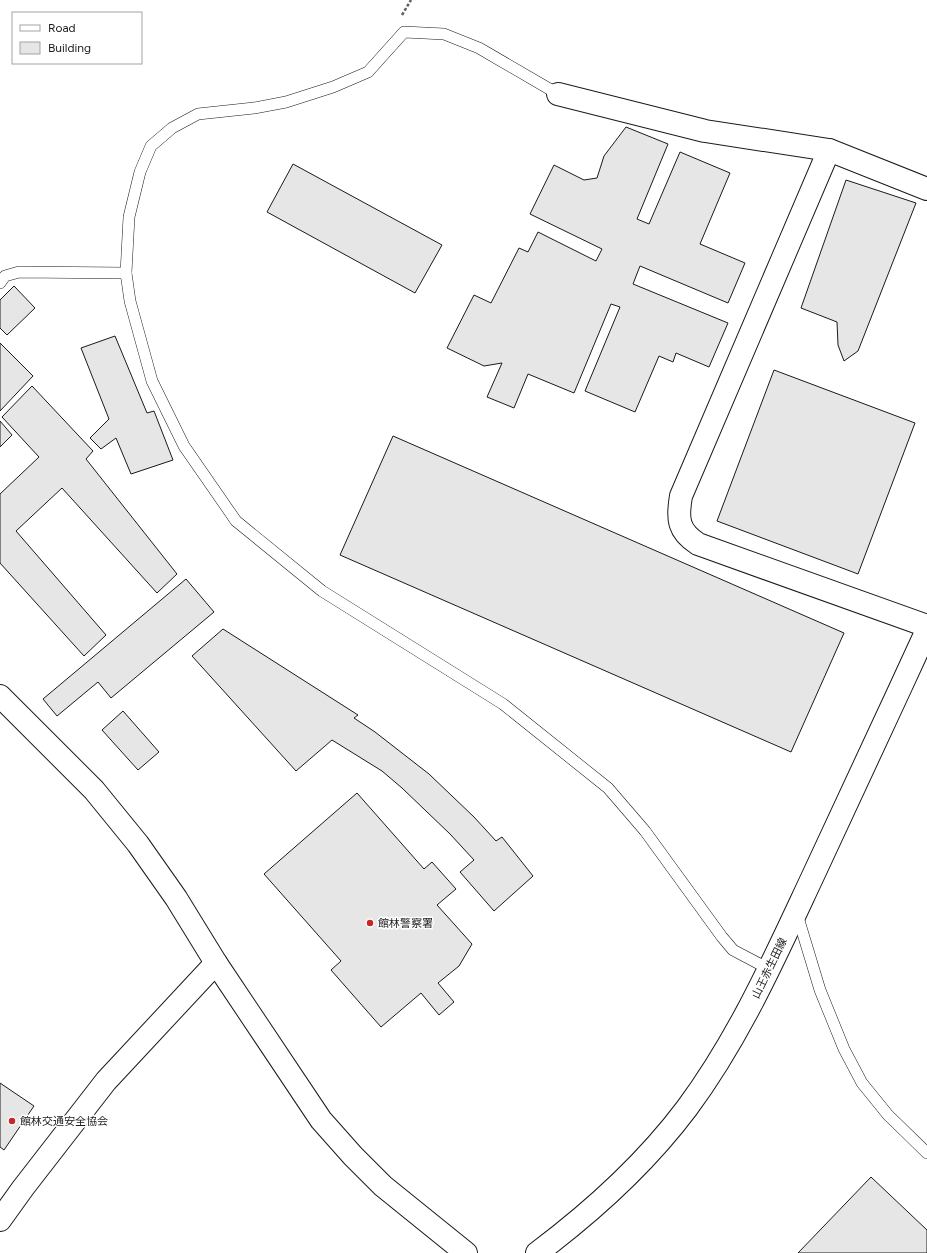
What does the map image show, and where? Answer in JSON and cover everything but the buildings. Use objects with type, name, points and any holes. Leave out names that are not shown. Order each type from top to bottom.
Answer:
[{"type":"street","points":[[558,94],[705,131],[829,150],[927,189]]},
{"type":"street","points":[[829,150],[681,496],[678,514],[688,537],[698,544],[927,626]]},
{"type":"street","name":"山王赤生田線","points":[[537,1253],[556,1239],[618,1185],[653,1149],[682,1114],[712,1072],[736,1032],[769,969],[927,630]]},
{"type":"street","points":[[0,696],[94,790],[138,844],[176,898],[216,963],[321,1120],[353,1156],[383,1186],[466,1253]]},
{"type":"street","points":[[0,1220],[106,1081],[216,963]]},
{"type":"lane","points":[[558,94],[479,48],[444,34],[404,32],[368,72],[333,87],[279,103],[254,108],[198,114],[172,128],[151,146],[140,172],[129,217],[126,273],[130,301],[152,381],[184,446],[236,521],[322,591],[503,704],[608,788],[646,831],[722,937],[733,950],[769,969]]},
{"type":"lane","points":[[0,283],[5,276],[19,272],[126,273]]},
{"type":"lane","points":[[796,912],[820,990],[848,1056],[862,1083],[927,1153]]},
{"type":"place","name":"館林警察署","points":[[370,923]]},
{"type":"place","name":"館林交通安全協会","points":[[12,1121]]}]
